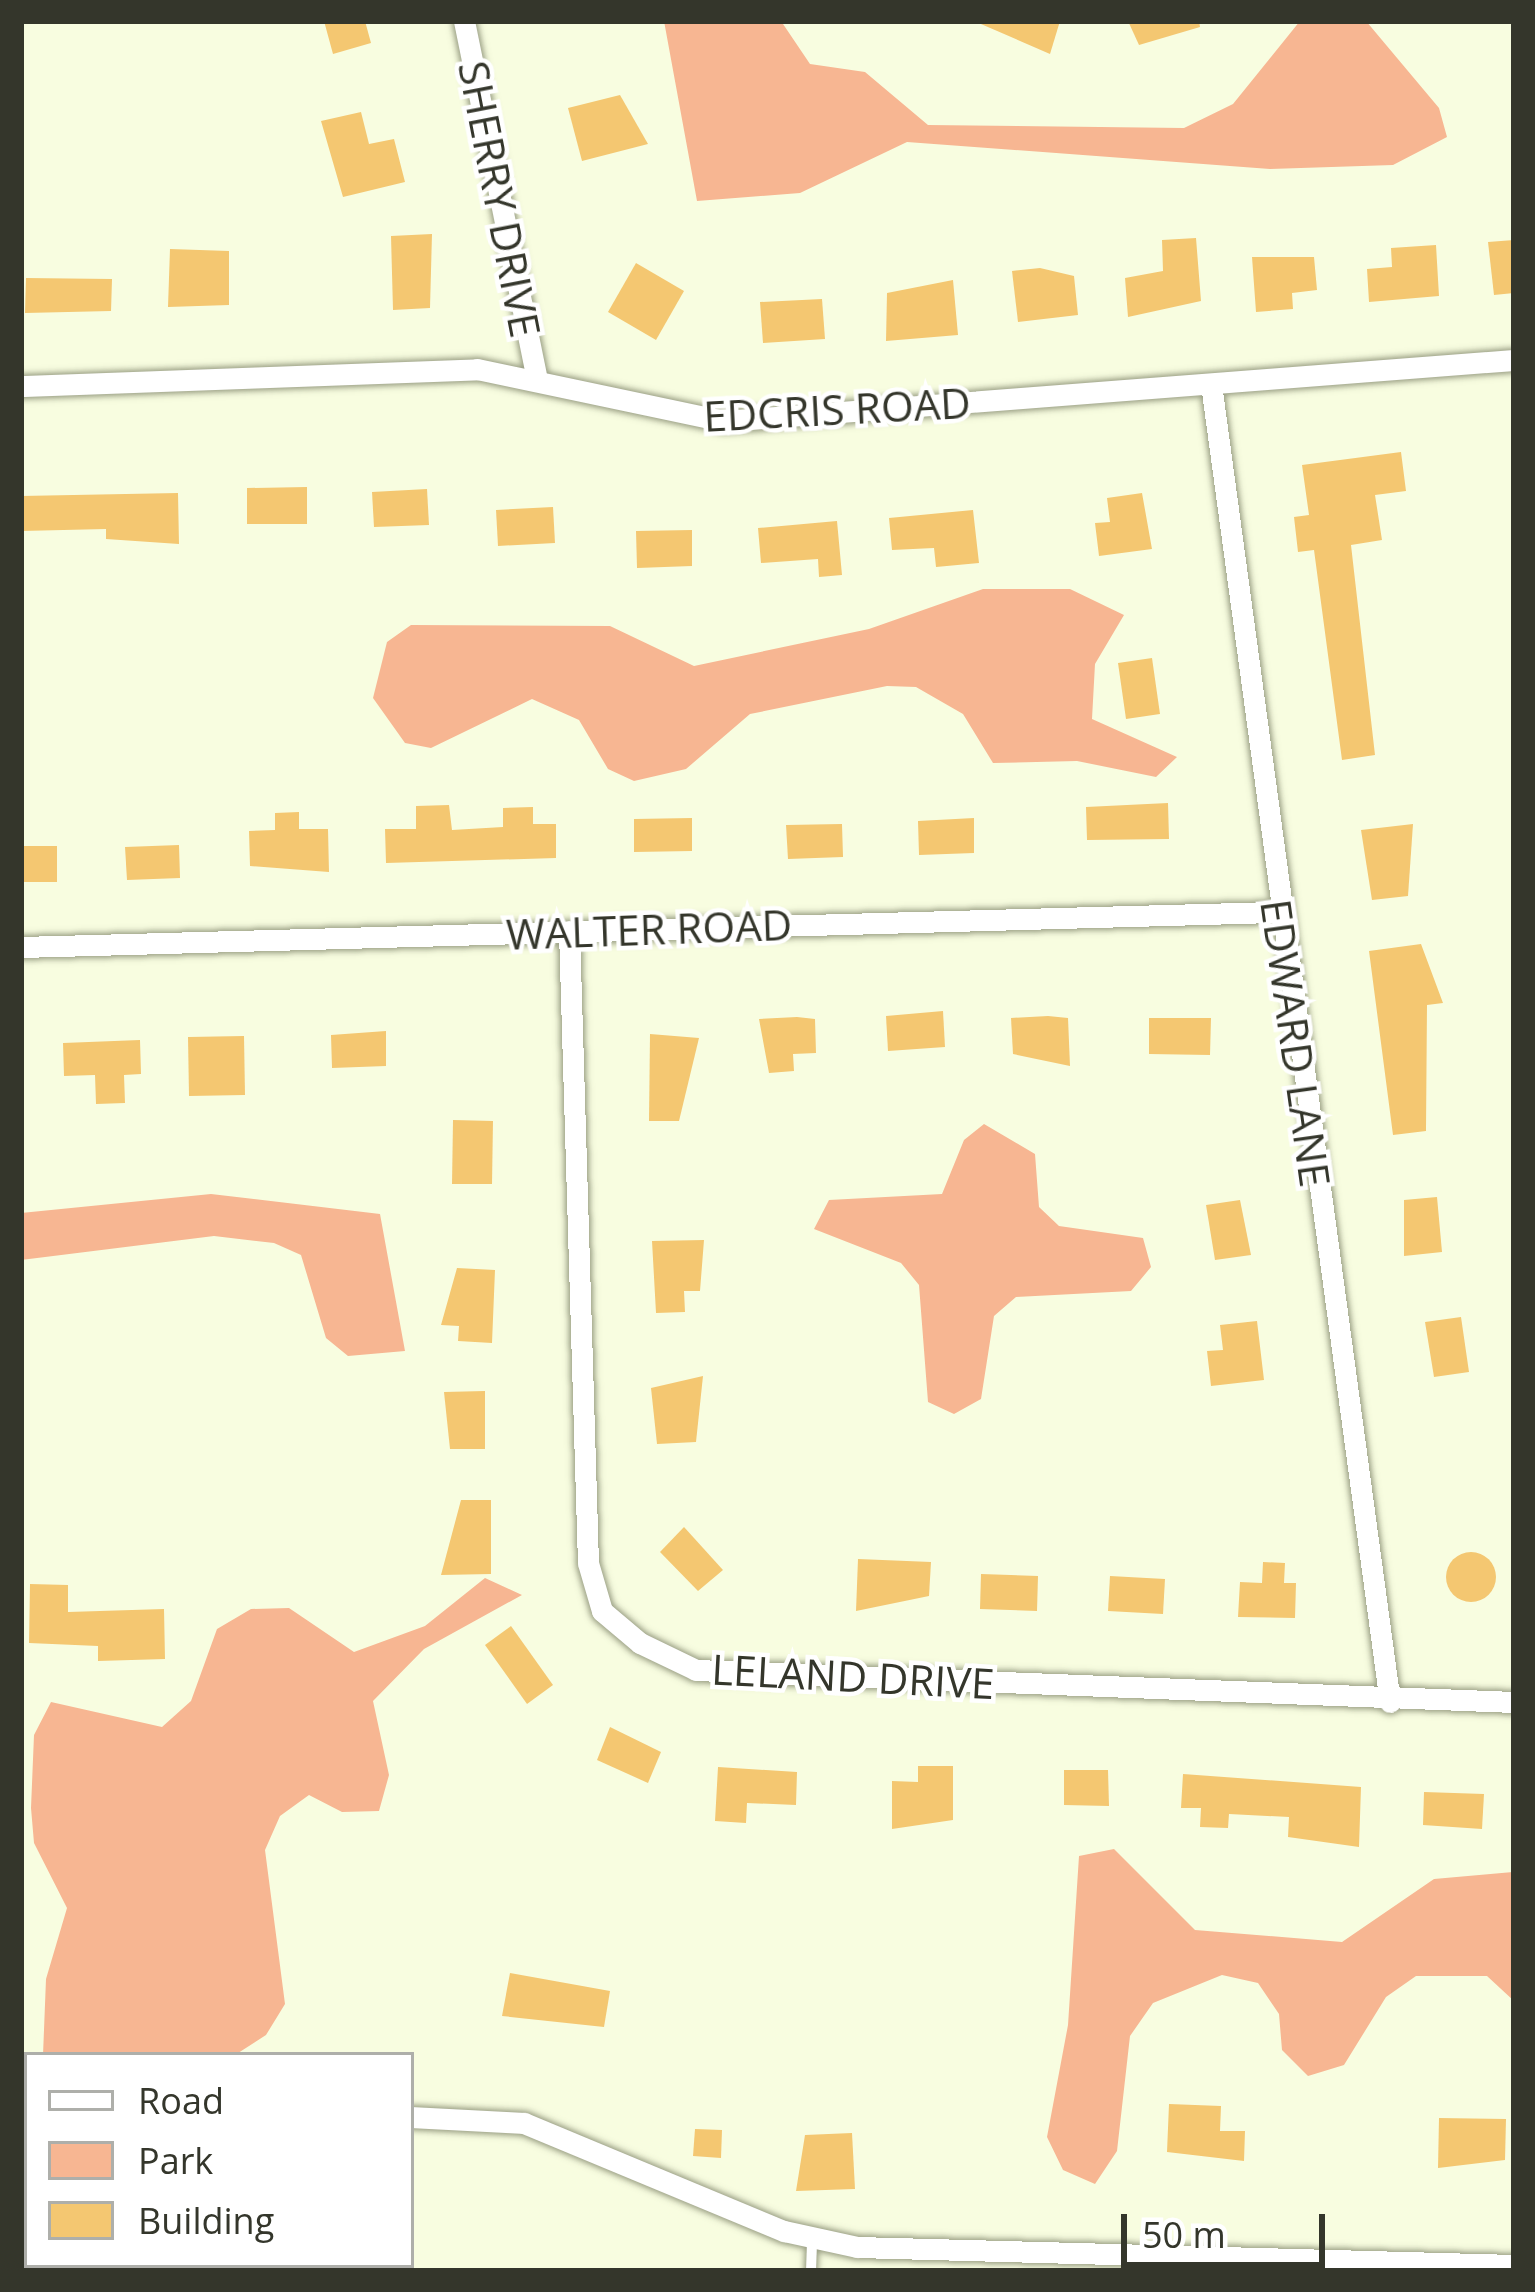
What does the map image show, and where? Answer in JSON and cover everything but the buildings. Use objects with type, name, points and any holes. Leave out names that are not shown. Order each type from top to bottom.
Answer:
[{"type":"street","name":"SHERRY DRIVE","points":[[464,21],[536,376]]},
{"type":"street","name":"EDCRIS ROAD","points":[[21,386],[477,369],[536,376],[724,421],[1514,360]]},
{"type":"street","name":"EDWARD LANE","points":[[1211,384],[1277,912],[1390,1702]]},
{"type":"street","name":"WALTER ROAD","points":[[21,946],[1277,912]]},
{"type":"street","name":"LELAND DRIVE","points":[[569,932],[580,1478],[602,1611],[696,1670],[1390,1702],[1514,1702]]},
{"type":"street","points":[[414,2117],[524,2123],[812,2237],[1514,2265]]},
{"type":"lane","points":[[811,2271],[812,2237]]},
{"type":"green space","points":[[664,21],[781,21],[810,64],[865,72],[928,125],[1184,128],[1233,104],[1300,21],[1366,21],[1439,108],[1447,137],[1393,165],[1270,169],[907,142],[800,193],[697,201]]},
{"type":"green space","points":[[983,589],[1070,589],[1124,615],[1095,664],[1092,719],[1177,757],[1156,777],[1077,761],[993,763],[963,714],[916,687],[887,686],[750,714],[686,769],[634,781],[608,769],[579,720],[532,699],[431,748],[405,743],[373,698],[387,642],[411,625],[610,626],[694,666],[869,629]]},
{"type":"green space","points":[[984,1124],[1035,1154],[1039,1207],[1059,1226],[1143,1238],[1151,1267],[1131,1291],[1016,1297],[994,1316],[981,1399],[954,1414],[928,1402],[919,1285],[901,1263],[814,1229],[829,1200],[942,1194],[964,1140]]},
{"type":"green space","points":[[211,1194],[380,1214],[405,1351],[348,1356],[326,1338],[301,1255],[274,1243],[214,1236],[21,1260],[21,1213]]},
{"type":"green space","points":[[485,1578],[522,1595],[424,1649],[373,1701],[389,1775],[379,1811],[342,1812],[309,1795],[280,1816],[265,1850],[285,2004],[266,2035],[240,2052],[43,2052],[46,1979],[67,1908],[34,1843],[31,1808],[34,1735],[51,1702],[162,1727],[191,1701],[217,1629],[251,1609],[289,1608],[354,1652],[425,1626]]},
{"type":"green space","points":[[1114,1849],[1195,1930],[1342,1942],[1434,1879],[1513,1872],[1514,2001],[1487,1976],[1416,1976],[1386,1997],[1344,2065],[1308,2076],[1282,2050],[1279,2014],[1258,1983],[1222,1975],[1153,2003],[1130,2036],[1117,2151],[1095,2184],[1063,2170],[1047,2137],[1068,2025],[1079,1856]]}]
